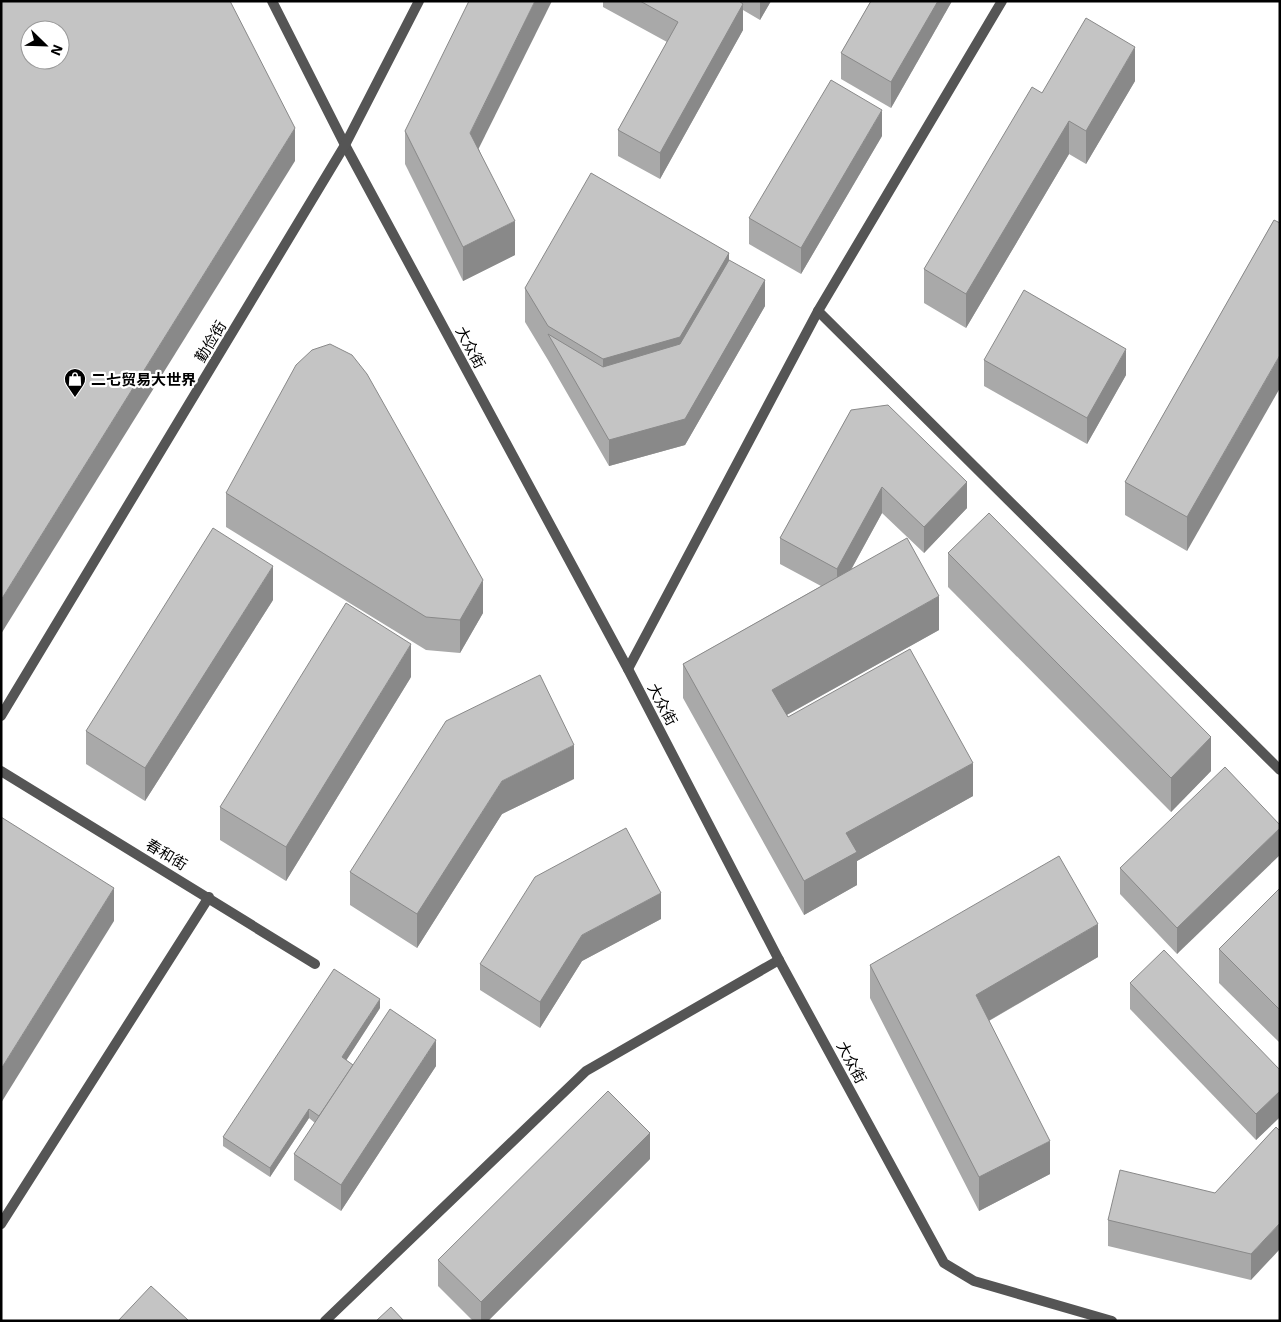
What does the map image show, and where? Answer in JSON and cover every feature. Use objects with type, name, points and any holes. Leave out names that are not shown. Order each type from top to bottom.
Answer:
[{"type":"street","name":"大众街","points":[[272,1],[345,145],[628,669],[779,960],[944,1263],[974,1281],[1112,1321]]},
{"type":"street","name":"勤俭街","points":[[1,716],[345,145],[419,1]]},
{"type":"street","points":[[628,669],[818,311],[1002,1]]},
{"type":"street","points":[[818,311],[1280,770]]},
{"type":"street","name":"春和街","points":[[1,771],[316,964]]},
{"type":"street","points":[[1,1224],[209,897]]},
{"type":"street","points":[[325,1321],[586,1071],[779,960]]},
{"type":"building","name":"二七贸易大世界","points":[[1,1],[230,1],[295,128],[1,600]]},
{"type":"building","points":[[469,1],[535,1],[470,133],[515,221],[463,247],[405,131]]},
{"type":"building","points":[[640,1],[739,1],[743,4],[660,153],[618,130],[678,22]]},
{"type":"building","points":[[871,1],[938,1],[891,82],[841,53]]},
{"type":"building","points":[[1086,18],[1135,47],[1086,131],[1069,121],[966,294],[924,269],[1032,87],[1042,93]]},
{"type":"building","points":[[831,80],[882,110],[801,248],[749,218]]},
{"type":"building","points":[[591,173],[729,253],[680,337],[603,359],[548,326],[525,288]]},
{"type":"building","points":[[1274,220],[1280,223],[1280,355],[1187,517],[1125,482]]},
{"type":"building","points":[[729,260],[765,280],[685,419],[609,440],[548,334],[603,367],[680,344]]},
{"type":"building","points":[[1024,290],[1126,349],[1087,418],[984,360]]},
{"type":"building","points":[[330,344],[352,355],[367,374],[483,580],[460,620],[426,617],[226,493],[296,365],[312,350]]},
{"type":"building","points":[[888,405],[967,482],[924,527],[882,487],[837,569],[780,538],[851,410]]},
{"type":"building","points":[[989,513],[1211,737],[1171,778],[948,553]]},
{"type":"building","points":[[213,528],[273,566],[145,768],[86,731]]},
{"type":"building","points":[[907,538],[939,596],[772,690],[788,717],[910,649],[973,763],[846,833],[857,852],[804,881],[683,664]]},
{"type":"building","points":[[346,603],[411,644],[286,847],[220,807]]},
{"type":"building","points":[[540,675],[574,745],[502,781],[417,914],[350,872],[446,721]]},
{"type":"building","points":[[1225,767],[1280,825],[1280,828],[1177,928],[1120,868]]},
{"type":"building","points":[[1,817],[114,888],[1,1069]]},
{"type":"building","points":[[626,828],[661,893],[582,935],[540,1002],[480,964],[535,877]]},
{"type":"building","points":[[1059,856],[1098,924],[976,995],[1050,1141],[979,1177],[870,965]]},
{"type":"building","points":[[1280,888],[1280,1010],[1219,949]]},
{"type":"building","points":[[1164,950],[1280,1070],[1280,1091],[1256,1114],[1130,983]]},
{"type":"building","points":[[334,969],[380,999],[342,1057],[353,1065],[319,1116],[309,1109],[270,1168],[223,1137]]},
{"type":"building","points":[[390,1009],[436,1040],[341,1185],[294,1154]]},
{"type":"building","points":[[608,1091],[650,1133],[481,1302],[438,1260]]},
{"type":"building","points":[[1276,1127],[1280,1131],[1280,1223],[1251,1254],[1108,1220],[1120,1170],[1215,1193]]},
{"type":"building","points":[[151,1286],[188,1320],[188,1321],[118,1321]]},
{"type":"building","points":[[391,1307],[404,1321],[376,1321]]},
{"type":"place","name":"二七贸易大世界","points":[[75,398]]}]
